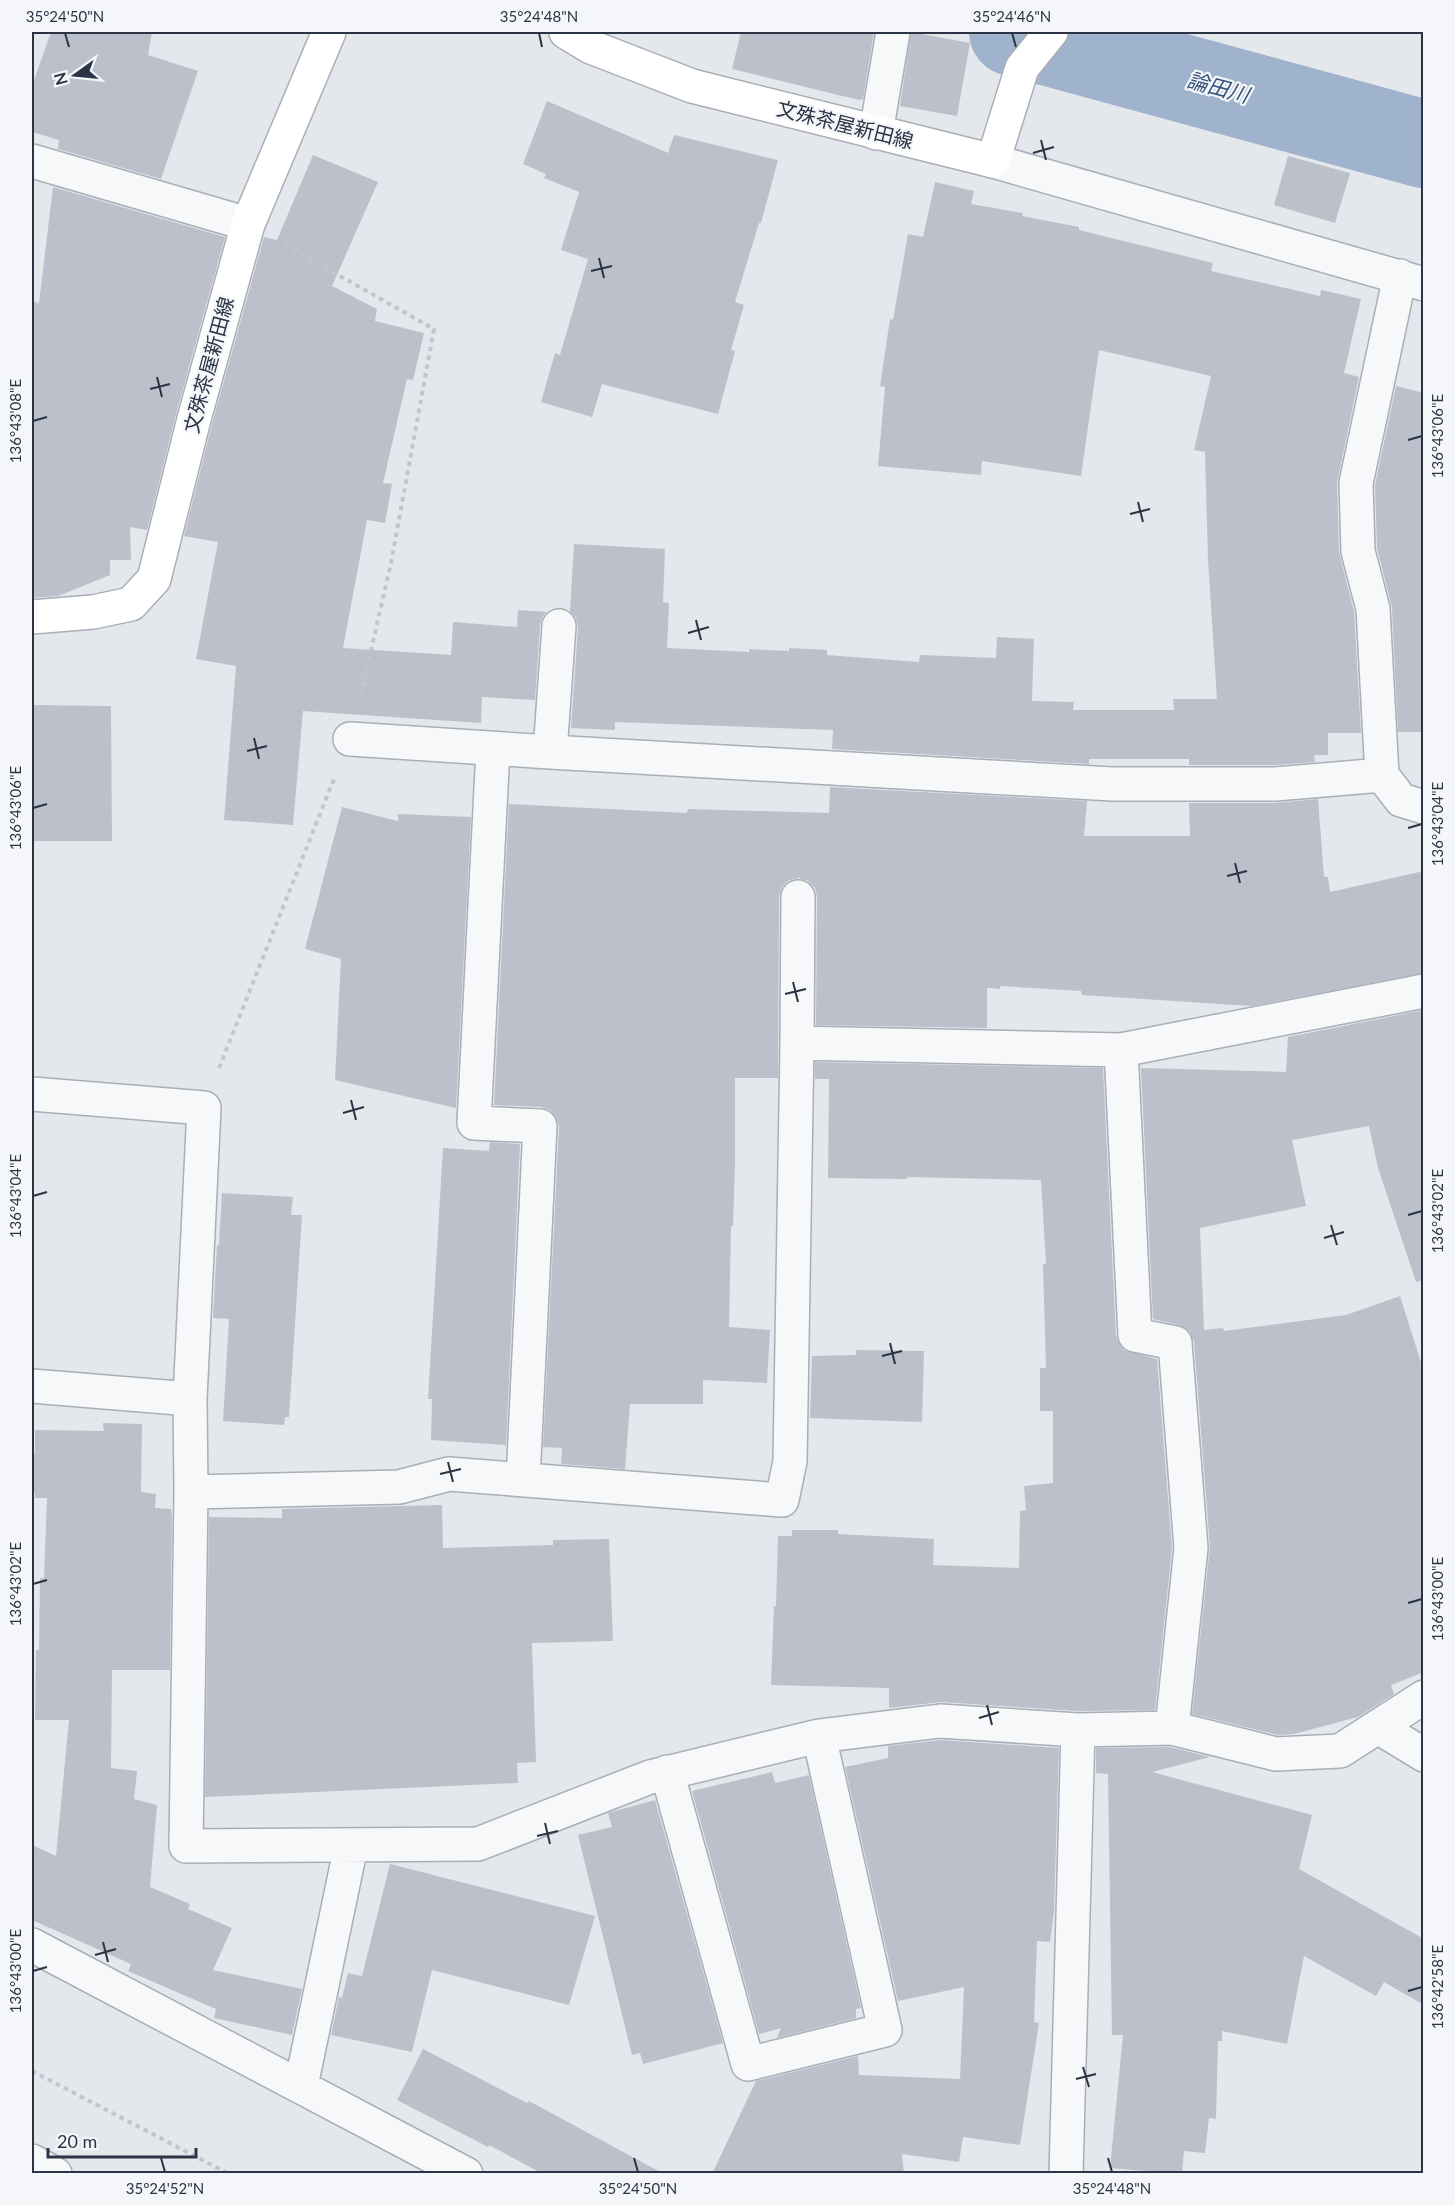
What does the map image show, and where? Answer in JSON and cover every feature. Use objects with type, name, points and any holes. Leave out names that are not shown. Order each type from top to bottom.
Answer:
[{"type":"main road","name":"文殊茶屋新田線","points":[[32,617],[93,612],[131,604],[154,579],[194,419],[248,224],[329,32]]},
{"type":"main road","name":"文殊茶屋新田線","points":[[566,32],[591,47],[692,86],[993,161]]},
{"type":"main road","points":[[993,161],[1022,68],[1051,32]]},
{"type":"street","points":[[876,133],[893,32]]},
{"type":"street","points":[[32,161],[248,224]]},
{"type":"street","points":[[993,161],[1412,280],[1356,483],[1358,551],[1373,609],[1382,775],[1401,800],[1424,807]]},
{"type":"street","points":[[550,752],[559,627]]},
{"type":"street","points":[[350,739],[1112,784],[1275,784],[1382,775]]},
{"type":"street","points":[[493,749],[474,1123],[540,1126],[523,1480]]},
{"type":"street","points":[[191,1492],[399,1487],[449,1474],[782,1500],[790,1461],[798,897]]},
{"type":"street","points":[[797,1043],[1121,1050],[1424,991]]},
{"type":"street","points":[[1121,1050],[1135,1335],[1175,1343],[1191,1548],[1172,1728]]},
{"type":"street","points":[[32,1094],[204,1108],[190,1400],[191,1492],[186,1846],[478,1844],[650,1777],[819,1736],[940,1721],[1078,1730],[1172,1728],[1276,1754],[1340,1751],[1424,1697]]},
{"type":"street","points":[[32,1386],[190,1400]]},
{"type":"street","points":[[1378,1726],[1424,1755]]},
{"type":"street","points":[[1066,2174],[1078,1730]]},
{"type":"street","points":[[667,1773],[748,2064],[885,2030],[819,1736]]},
{"type":"street","points":[[301,2086],[351,1846]]},
{"type":"street","points":[[32,1945],[466,2174]]},
{"type":"street","points":[[32,2161],[55,2174]]},
{"type":"path","points":[[204,1108],[350,739],[391,563],[434,328],[248,224]]},
{"type":"path","points":[[32,2071],[229,2174]]},
{"type":"building","points":[[51,32],[152,32],[148,55],[198,71],[161,179],[58,149],[59,140],[32,132],[32,86]]},
{"type":"building","points":[[741,32],[874,32],[863,99],[859,100],[732,69]]},
{"type":"building","points":[[911,32],[970,43],[957,116],[900,106]]},
{"type":"building","points":[[547,101],[668,153],[674,135],[778,160],[761,223],[759,223],[735,302],[744,305],[731,350],[735,351],[718,414],[602,384],[592,417],[541,402],[555,353],[560,355],[588,259],[561,250],[579,192],[544,178],[546,174],[523,164]]},
{"type":"building","points":[[313,155],[378,182],[332,286],[377,309],[375,321],[424,333],[413,380],[407,379],[383,483],[392,484],[385,523],[367,520],[343,648],[451,655],[453,622],[517,627],[518,610],[547,612],[540,625],[535,700],[482,697],[481,723],[303,711],[293,825],[224,820],[236,666],[196,659],[218,542],[184,536],[212,424],[264,237],[277,240]]},
{"type":"building","points":[[1288,156],[1350,173],[1335,223],[1274,205]]},
{"type":"building","points":[[935,182],[974,191],[971,204],[1023,213],[1022,216],[1079,227],[1079,230],[1213,263],[1211,271],[1320,296],[1321,290],[1361,299],[1344,373],[1359,377],[1337,483],[1339,552],[1354,612],[1361,733],[1328,733],[1328,755],[1314,755],[1315,762],[1274,765],[1189,765],[1189,759],[1089,759],[1089,764],[832,749],[833,730],[615,722],[615,730],[571,728],[578,627],[576,618],[570,611],[574,544],[665,549],[663,602],[669,603],[667,648],[749,652],[749,649],[827,650],[827,655],[919,662],[920,655],[996,658],[997,637],[1034,639],[1032,701],[1074,702],[1073,710],[1174,710],[1173,699],[1217,699],[1208,560],[1205,452],[1194,450],[1211,376],[1099,350],[1081,476],[982,461],[981,475],[878,466],[885,387],[880,386],[890,319],[893,320],[908,234],[923,237]]},
{"type":"building","points":[[53,187],[225,237],[176,414],[147,530],[130,527],[131,560],[110,560],[110,575],[58,596],[32,598],[32,301],[39,303]]},
{"type":"building","points":[[1396,386],[1424,393],[1424,732],[1398,732],[1392,608],[1377,548],[1375,485]]},
{"type":"building","points":[[32,705],[111,706],[112,841],[32,841]]},
{"type":"building","points":[[830,787],[1087,801],[1084,836],[1190,836],[1189,803],[1275,803],[1318,799],[1324,877],[1328,877],[1330,892],[1424,871],[1424,973],[1251,1006],[1082,995],[1081,991],[1000,986],[1000,989],[987,988],[987,1028],[816,1025],[817,897],[815,888],[808,881],[799,878],[789,880],[782,887],[779,897],[778,1078],[735,1078],[735,1165],[729,1327],[770,1330],[767,1383],[703,1380],[703,1404],[630,1404],[625,1469],[561,1464],[562,1448],[543,1447],[559,1126],[550,1110],[541,1107],[494,1105],[509,804],[687,813],[688,809],[829,813]]},
{"type":"building","points":[[342,807],[398,821],[398,814],[471,817],[456,1108],[335,1080],[341,959],[305,949]]},
{"type":"building","points":[[1424,1010],[1424,1280],[1416,1282],[1378,1168],[1369,1126],[1292,1140],[1306,1206],[1200,1228],[1204,1330],[1223,1328],[1224,1331],[1346,1315],[1400,1296],[1424,1372],[1424,1672],[1391,1685],[1394,1694],[1358,1717],[1294,1734],[1278,1735],[1192,1714],[1210,1547],[1194,1342],[1189,1331],[1179,1325],[1153,1319],[1141,1068],[1286,1072],[1288,1037]]},
{"type":"building","points":[[815,1062],[1103,1068],[1116,1336],[1124,1350],[1157,1359],[1172,1548],[1155,1710],[1078,1711],[941,1702],[889,1708],[889,1688],[771,1685],[778,1536],[792,1536],[792,1530],[838,1530],[838,1534],[934,1539],[933,1565],[1019,1568],[1020,1511],[1026,1510],[1024,1486],[1053,1483],[1053,1411],[1040,1411],[1040,1368],[1046,1368],[1043,1264],[1046,1264],[1041,1180],[828,1178],[829,1079],[815,1079]]},
{"type":"building","points":[[490,1142],[520,1144],[506,1445],[431,1440],[432,1399],[428,1399],[443,1148],[489,1151]]},
{"type":"building","points":[[222,1193],[293,1197],[291,1215],[302,1215],[289,1417],[285,1417],[284,1425],[223,1421],[229,1319],[213,1318]]},
{"type":"building","points":[[856,1350],[924,1351],[922,1422],[810,1418],[812,1356],[856,1355]]},
{"type":"building","points":[[103,1423],[142,1424],[141,1492],[156,1494],[155,1508],[171,1509],[172,1516],[170,1670],[112,1670],[111,1768],[137,1771],[134,1799],[157,1805],[150,1887],[190,1904],[188,1909],[232,1928],[213,1970],[302,1989],[292,2035],[214,2018],[216,2009],[128,1971],[131,1964],[32,1920],[32,1845],[56,1856],[69,1720],[35,1720],[36,1650],[39,1650],[40,1578],[44,1578],[47,1498],[35,1498],[35,1493],[32,1493],[32,1454],[35,1454],[35,1430],[104,1431]]},
{"type":"building","points":[[442,1505],[443,1548],[553,1545],[553,1540],[609,1539],[613,1641],[532,1643],[536,1762],[517,1763],[518,1783],[205,1797],[209,1517],[282,1518],[282,1509]]},
{"type":"building","points":[[941,1740],[1059,1748],[1054,1912],[1050,1942],[1037,1941],[1034,2022],[1039,2023],[1020,2145],[963,2137],[959,2162],[902,2154],[904,2174],[712,2174],[756,2081],[858,2056],[859,2075],[960,2079],[964,1987],[898,2001],[845,1767],[888,1758],[888,1746]]},
{"type":"building","points":[[1170,1747],[1210,1757],[1152,1772],[1312,1815],[1299,1869],[1424,1939],[1424,2005],[1384,1982],[1376,1996],[1304,1956],[1287,2044],[1222,2031],[1222,2041],[1218,2041],[1216,2119],[1209,2118],[1205,2153],[1184,2151],[1182,2174],[1110,2168],[1123,2035],[1112,2035],[1108,1774],[1096,1773],[1096,1748]]},
{"type":"building","points":[[772,1772],[775,1783],[809,1775],[861,2008],[856,2009],[856,2018],[777,2038],[781,2028],[759,2034],[692,1791]]},
{"type":"building","points":[[655,1800],[723,2043],[643,2064],[640,2053],[632,2055],[578,1835],[612,1827],[608,1813]]},
{"type":"building","points":[[390,1864],[595,1916],[569,2005],[432,1970],[412,2052],[331,2035],[339,1997],[342,1998],[348,1973],[362,1976]]},
{"type":"building","points":[[423,2049],[527,2103],[529,2101],[664,2174],[543,2174],[397,2100]]},
{"type":"waterway","name":"論田川","points":[[1013,32],[1424,144]]}]
